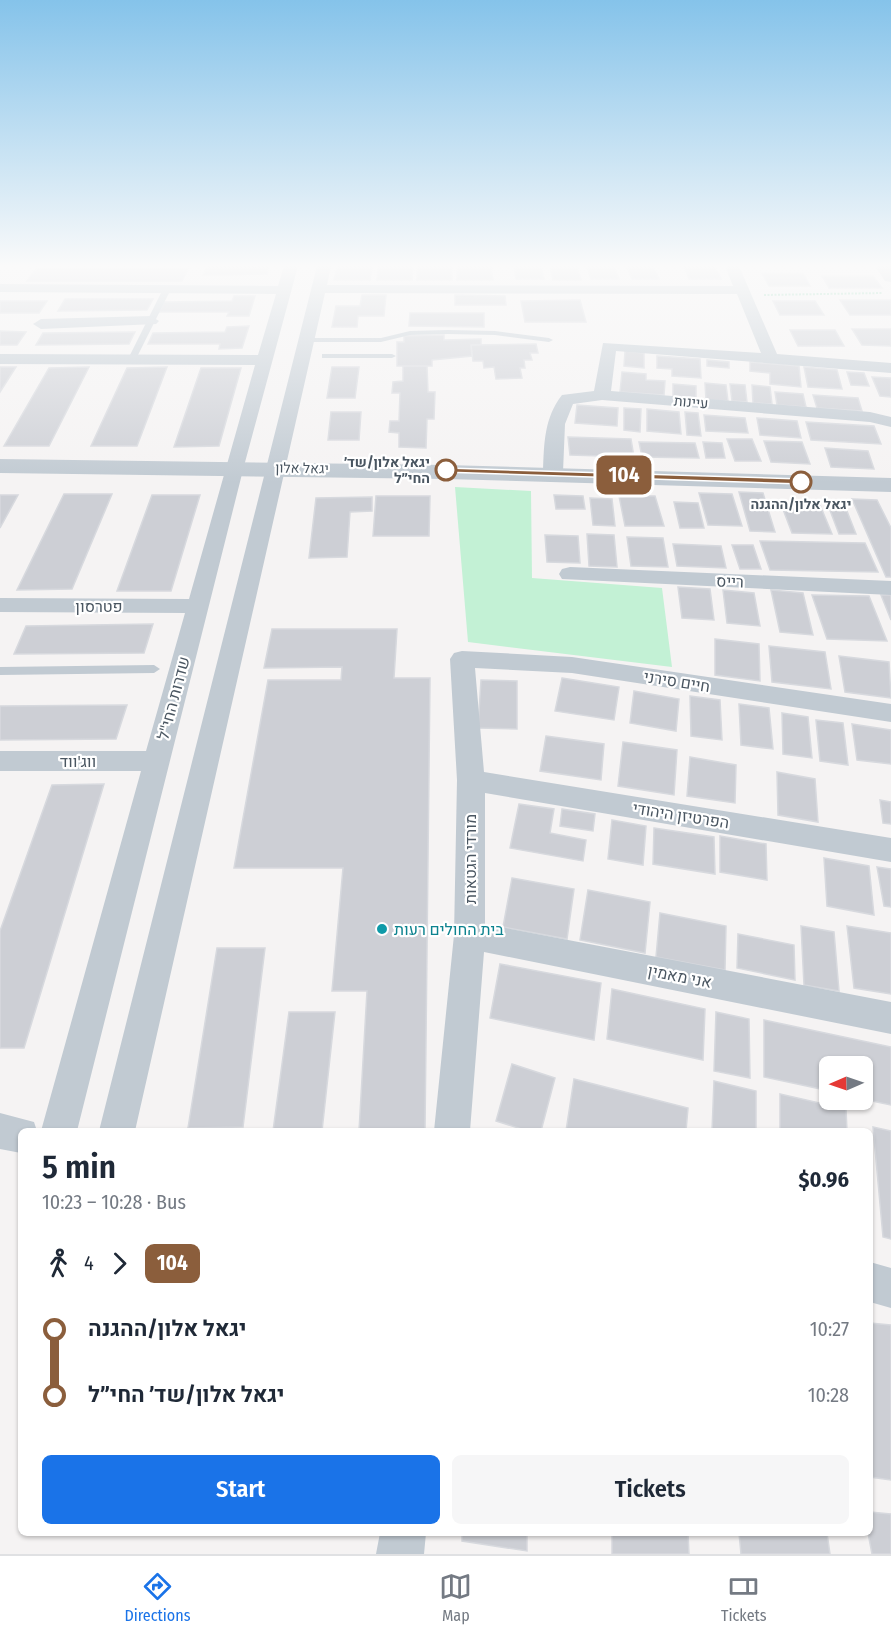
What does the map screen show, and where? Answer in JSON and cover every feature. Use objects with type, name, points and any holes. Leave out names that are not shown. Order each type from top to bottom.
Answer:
[{"type":"street","points":[[8,359],[27,339]]},
{"type":"street","name":"שדרות החי\"ל","points":[[60,1128],[270,339]]},
{"type":"street","points":[[763,339],[771,358]]},
{"type":"street","points":[[118,1128],[307,340]]},
{"type":"street","points":[[602,395],[609,346],[891,368]]},
{"type":"street","points":[[8,359],[264,360]]},
{"type":"street","name":"עיינות","points":[[553,472],[553,443],[564,403],[568,399],[602,395],[870,417],[891,422]]},
{"type":"street","name":"יגאל אלון","points":[[0,466],[235,466],[553,472],[891,485]]},
{"type":"street","name":"רייס","points":[[570,574],[891,588]]},
{"type":"street","name":"פטרסון","points":[[0,605],[198,606]]},
{"type":"street","name":"חיים סירני","points":[[462,659],[572,665],[891,713]]},
{"type":"street","name":"מורדי הגטאות","points":[[453,1128],[470,935],[471,780],[462,659]]},
{"type":"street","name":"ווג'ווד","points":[[0,761],[157,761]]},
{"type":"street","name":"הפרטיזן היהודי","points":[[471,780],[891,850]]},
{"type":"street","name":"אני מאמין","points":[[470,935],[891,1018]]},
{"type":"street","points":[[0,1131],[18,1134]]},
{"type":"street","points":[[873,1283],[891,1288]]},
{"type":"street","points":[[400,1554],[403,1536]]},
{"type":"lane","points":[[132,359],[142,339]]},
{"type":"lane","points":[[307,340],[387,339]]},
{"type":"lane","points":[[538,339],[549,340]]},
{"type":"lane","points":[[358,356],[360,340]]},
{"type":"lane","points":[[325,356],[392,356]]},
{"type":"lane","points":[[0,671],[154,669]]},
{"type":"green space","points":[[455,487],[531,491],[532,578],[662,588],[672,667],[468,642]]},
{"type":"building","points":[[0,339],[21,339],[17,345],[0,345]]},
{"type":"building","points":[[40,339],[132,339],[129,344],[36,345]]},
{"type":"building","points":[[150,339],[245,339],[242,348],[219,349],[220,344],[148,344]]},
{"type":"building","points":[[404,339],[481,339],[481,345],[471,345],[472,356],[432,360],[432,366],[397,366],[397,342],[404,342]]},
{"type":"building","points":[[794,339],[840,339],[844,346],[798,346]]},
{"type":"building","points":[[858,339],[891,339],[891,346],[862,345]]},
{"type":"building","points":[[536,344],[538,353],[530,353],[532,360],[524,360],[525,368],[520,368],[522,378],[496,379],[494,367],[484,368],[483,361],[473,361],[471,345]]},
{"type":"building","points":[[625,351],[644,353],[644,368],[624,366]]},
{"type":"building","points":[[657,356],[700,359],[701,378],[672,376],[672,369],[657,368]]},
{"type":"building","points":[[707,360],[729,362],[729,368],[707,366]]},
{"type":"building","points":[[750,362],[799,366],[801,387],[770,384],[770,373],[750,371]]},
{"type":"building","points":[[403,366],[427,366],[428,392],[435,392],[434,419],[427,419],[426,448],[399,447],[399,433],[389,432],[390,421],[399,421],[400,393],[392,393],[393,382],[403,381]]},
{"type":"building","points":[[0,367],[16,367],[0,392]]},
{"type":"building","points":[[89,367],[49,446],[4,446],[49,368]]},
{"type":"building","points":[[167,367],[137,446],[91,446],[127,368]]},
{"type":"building","points":[[332,367],[359,367],[355,398],[327,398]]},
{"type":"building","points":[[804,367],[837,370],[842,389],[808,387]]},
{"type":"building","points":[[201,368],[241,368],[219,446],[174,447]]},
{"type":"building","points":[[622,372],[646,374],[646,380],[665,381],[664,395],[620,392]]},
{"type":"building","points":[[847,372],[864,373],[869,386],[851,385]]},
{"type":"building","points":[[872,377],[891,378],[891,397],[880,396]]},
{"type":"building","points":[[705,383],[726,385],[728,401],[706,400]]},
{"type":"building","points":[[673,384],[696,386],[696,398],[673,396]]},
{"type":"building","points":[[730,384],[745,385],[747,402],[732,401]]},
{"type":"building","points":[[752,385],[770,387],[772,404],[753,403]]},
{"type":"building","points":[[775,392],[803,394],[806,407],[777,405]]},
{"type":"building","points":[[813,395],[858,398],[862,411],[817,408]]},
{"type":"building","points":[[577,405],[618,408],[617,426],[575,423]]},
{"type":"building","points":[[624,408],[641,409],[640,432],[624,430]]},
{"type":"building","points":[[647,409],[679,412],[681,434],[647,431]]},
{"type":"building","points":[[331,412],[361,412],[359,440],[328,440]]},
{"type":"building","points":[[685,412],[698,413],[701,436],[687,435]]},
{"type":"building","points":[[704,415],[745,418],[748,433],[706,431]]},
{"type":"building","points":[[757,418],[797,421],[801,438],[760,435]]},
{"type":"building","points":[[806,422],[874,426],[881,444],[811,440]]},
{"type":"building","points":[[568,437],[631,439],[634,457],[570,455]]},
{"type":"building","points":[[727,439],[752,439],[761,461],[735,461]]},
{"type":"building","points":[[764,441],[802,442],[810,464],[771,462]]},
{"type":"building","points":[[639,442],[695,443],[699,458],[642,457]]},
{"type":"building","points":[[703,442],[722,443],[725,458],[706,458]]},
{"type":"building","points":[[825,448],[868,451],[874,469],[831,467]]},
{"type":"building","points":[[739,492],[763,493],[775,532],[750,531]]},
{"type":"building","points":[[699,493],[732,494],[742,526],[708,525]]},
{"type":"building","points":[[64,494],[112,494],[72,589],[17,590]]},
{"type":"building","points":[[0,495],[18,495],[0,528]]},
{"type":"building","points":[[152,495],[200,495],[171,591],[117,591]]},
{"type":"building","points":[[554,495],[583,496],[585,509],[556,509]]},
{"type":"building","points":[[376,496],[430,496],[429,536],[373,536]]},
{"type":"building","points":[[619,496],[655,496],[664,526],[625,526]]},
{"type":"building","points":[[372,497],[372,511],[350,512],[347,557],[309,558],[316,498]]},
{"type":"building","points":[[590,498],[612,499],[615,526],[593,525]]},
{"type":"building","points":[[852,499],[877,500],[891,528],[891,577],[886,577]]},
{"type":"building","points":[[674,502],[698,503],[704,528],[680,528]]},
{"type":"building","points":[[781,504],[820,505],[832,534],[792,533]]},
{"type":"building","points":[[828,505],[845,506],[856,534],[839,534]]},
{"type":"building","points":[[587,534],[614,535],[617,567],[589,566]]},
{"type":"building","points":[[545,535],[578,536],[580,563],[547,562]]},
{"type":"building","points":[[627,537],[663,538],[668,567],[631,566]]},
{"type":"building","points":[[760,541],[865,543],[878,572],[770,570]]},
{"type":"building","points":[[673,544],[721,546],[726,568],[677,566]]},
{"type":"building","points":[[732,545],[753,545],[761,569],[740,569]]},
{"type":"building","points":[[678,587],[710,589],[714,620],[682,618]]},
{"type":"building","points":[[723,590],[754,593],[760,626],[727,623]]},
{"type":"building","points":[[771,590],[803,593],[813,635],[780,632]]},
{"type":"building","points":[[812,595],[869,596],[887,641],[827,639]]},
{"type":"building","points":[[881,595],[891,595],[891,620]]},
{"type":"building","points":[[153,624],[144,653],[14,654],[26,626]]},
{"type":"building","name":"בית החולים רעות","points":[[272,629],[397,629],[394,678],[430,678],[425,1128],[359,1128],[367,991],[332,991],[343,868],[234,868],[268,680],[341,680],[342,667],[264,668]]},
{"type":"building","points":[[715,639],[759,644],[760,681],[715,675]]},
{"type":"building","points":[[769,646],[825,652],[831,689],[772,682]]},
{"type":"building","points":[[839,656],[889,662],[891,698],[845,692]]},
{"type":"building","points":[[562,678],[619,687],[614,720],[555,711]]},
{"type":"building","points":[[481,680],[517,681],[517,729],[478,728]]},
{"type":"building","points":[[634,691],[679,699],[676,731],[630,723]]},
{"type":"building","points":[[690,696],[720,700],[722,740],[691,736]]},
{"type":"building","points":[[739,704],[769,708],[773,749],[741,745]]},
{"type":"building","points":[[127,705],[116,739],[0,740],[0,706]]},
{"type":"building","points":[[782,713],[808,717],[812,758],[783,754]]},
{"type":"building","points":[[816,720],[843,723],[848,765],[820,761]]},
{"type":"building","points":[[852,724],[891,730],[891,764],[857,760]]},
{"type":"building","points":[[546,736],[604,744],[601,780],[540,771]]},
{"type":"building","points":[[623,742],[677,750],[674,795],[618,786]]},
{"type":"building","points":[[690,757],[736,765],[735,803],[687,796]]},
{"type":"building","points":[[777,772],[815,779],[818,822],[778,815]]},
{"type":"building","points":[[104,784],[24,1048],[0,1048],[0,931],[52,785]]},
{"type":"building","points":[[880,800],[891,802],[891,824],[883,823]]},
{"type":"building","points":[[519,804],[554,809],[550,833],[586,840],[583,861],[510,848]]},
{"type":"building","points":[[562,809],[595,814],[593,831],[560,826]]},
{"type":"building","points":[[612,820],[646,826],[643,865],[608,859]]},
{"type":"building","points":[[654,828],[714,837],[715,874],[653,864]]},
{"type":"building","points":[[720,836],[766,844],[767,880],[720,872]]},
{"type":"building","points":[[824,858],[869,866],[874,915],[827,906]]},
{"type":"building","points":[[877,867],[891,869],[891,907],[884,906]]},
{"type":"building","points":[[512,878],[574,889],[567,939],[503,927]]},
{"type":"building","points":[[588,890],[650,902],[645,953],[580,940]]},
{"type":"building","points":[[660,913],[726,926],[725,970],[656,957]]},
{"type":"building","points":[[801,926],[834,932],[839,991],[804,985]]},
{"type":"building","points":[[847,926],[891,933],[891,994],[854,988]]},
{"type":"building","points":[[738,934],[794,945],[795,980],[737,968]]},
{"type":"building","points":[[217,948],[265,948],[243,1127],[188,1128]]},
{"type":"building","points":[[500,964],[601,983],[594,1040],[490,1018]]},
{"type":"building","points":[[612,989],[705,1009],[703,1060],[607,1039]]},
{"type":"building","points":[[289,1012],[335,1012],[322,1128],[273,1128]]},
{"type":"building","points":[[716,1012],[749,1019],[750,1078],[714,1071]]},
{"type":"building","points":[[764,1020],[891,1047],[891,1105],[873,1101],[873,1056],[819,1056],[819,1089],[764,1077]]},
{"type":"building","points":[[512,1064],[555,1078],[542,1128],[518,1128],[496,1121]]},
{"type":"building","points":[[574,1079],[688,1108],[686,1128],[566,1128]]},
{"type":"building","points":[[714,1081],[756,1091],[756,1128],[712,1128]]},
{"type":"building","points":[[780,1094],[819,1103],[819,1110],[846,1110],[847,1128],[780,1128]]},
{"type":"building","points":[[873,1127],[891,1131],[891,1239],[883,1237]]},
{"type":"building","points":[[873,1323],[891,1325],[891,1480],[873,1477]]},
{"type":"building","points":[[873,1512],[891,1514],[891,1554],[872,1554],[869,1536],[873,1536]]},
{"type":"building","points":[[462,1536],[527,1536],[527,1551],[462,1541]]},
{"type":"building","points":[[612,1536],[688,1536],[689,1554],[612,1554]]},
{"type":"building","points":[[739,1536],[827,1536],[830,1554],[741,1554]]},
{"type":"bus line","name":"104","points":[[446,470],[801,482]]},
{"type":"place","name":"יגאל אלון/שד׳ החי״ל","points":[[446,470]]},
{"type":"place","name":"יגאל אלון/ההגנה","points":[[801,482]]},
{"type":"place","name":"בית החולים רעות","points":[[382,929]]}]
